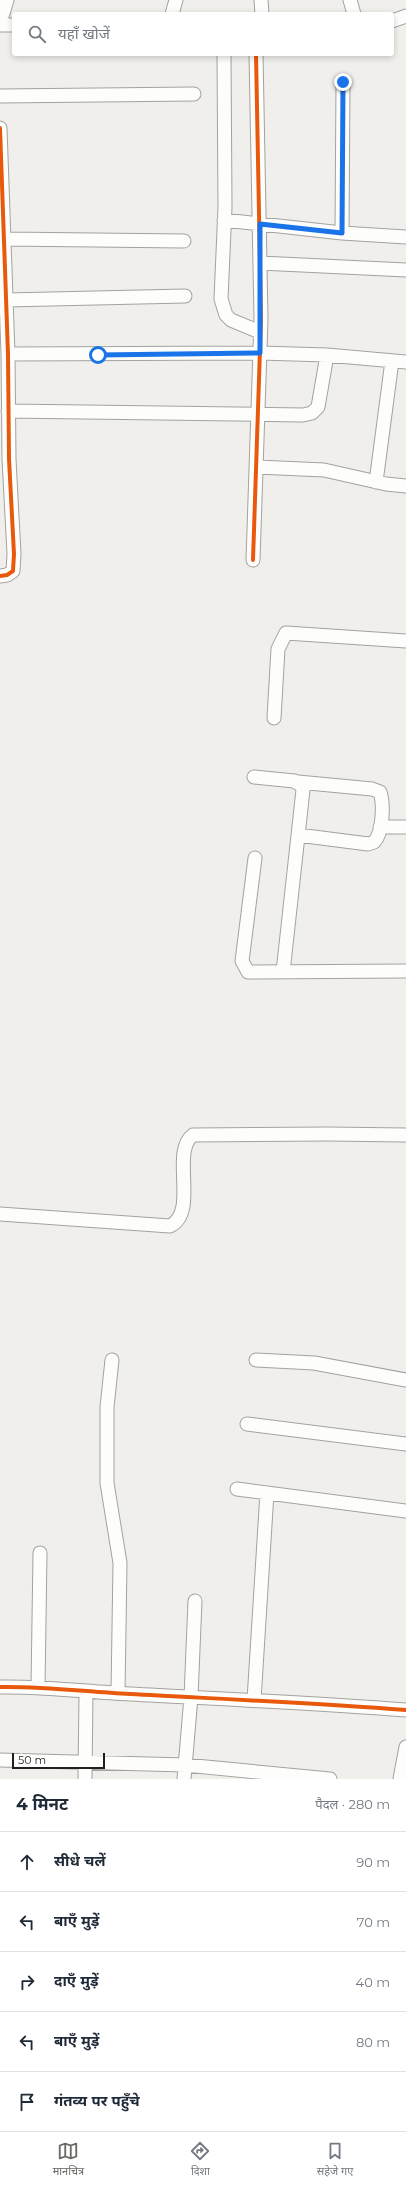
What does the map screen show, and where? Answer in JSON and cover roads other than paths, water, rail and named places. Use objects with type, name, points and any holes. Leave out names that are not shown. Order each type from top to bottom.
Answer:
[{"type":"street","points":[[7,0],[0,24],[12,25]]},
{"type":"street","points":[[173,12],[176,0]]},
{"type":"street","points":[[261,0],[262,12]]},
{"type":"street","points":[[350,0],[353,12]]},
{"type":"street","points":[[394,20],[406,16]]},
{"type":"street","points":[[224,56],[224,220],[221,299],[223,308],[231,320],[260,332]]},
{"type":"street","points":[[253,560],[260,353],[260,224],[256,56]]},
{"type":"street","points":[[342,233],[343,82]]},
{"type":"street","points":[[0,96],[194,94]]},
{"type":"street","points":[[0,128],[14,567],[10,574],[0,576]]},
{"type":"street","points":[[224,220],[342,233],[406,237]]},
{"type":"street","points":[[4,239],[184,241]]},
{"type":"street","points":[[260,263],[406,270]]},
{"type":"street","points":[[6,300],[186,296]]},
{"type":"street","points":[[8,354],[260,353],[327,355],[406,362]]},
{"type":"street","points":[[8,411],[302,415],[316,410],[321,398],[327,355]]},
{"type":"street","points":[[376,482],[392,361]]},
{"type":"street","points":[[257,467],[324,470],[376,482],[406,486]]},
{"type":"street","points":[[274,718],[278,649],[286,633],[292,632],[406,641]]},
{"type":"street","points":[[254,776],[376,790],[380,792],[382,797],[380,827],[377,839],[371,844],[298,834]]},
{"type":"street","points":[[283,972],[302,790],[298,782]]},
{"type":"street","points":[[380,827],[406,827]]},
{"type":"street","points":[[255,858],[243,965],[248,972],[406,971]]},
{"type":"street","points":[[0,1214],[170,1226],[176,1224],[182,1208],[186,1143],[193,1135],[406,1135]]},
{"type":"street","points":[[112,1360],[107,1407],[107,1483],[120,1563],[118,1694]]},
{"type":"street","points":[[256,1360],[314,1363],[406,1380]]},
{"type":"street","points":[[247,1424],[406,1444]]},
{"type":"street","points":[[238,1489],[406,1511]]},
{"type":"street","points":[[254,1700],[267,1493]]},
{"type":"street","points":[[38,1686],[40,1553]]},
{"type":"street","points":[[184,1779],[191,1697],[195,1601]]},
{"type":"street","points":[[0,1687],[38,1686],[86,1692],[254,1700],[406,1710]]},
{"type":"street","points":[[85,1779],[86,1692]]},
{"type":"street","points":[[400,1779],[406,1747]]},
{"type":"street","points":[[0,1760],[41,1760],[85,1764],[185,1765],[330,1779]]}]
